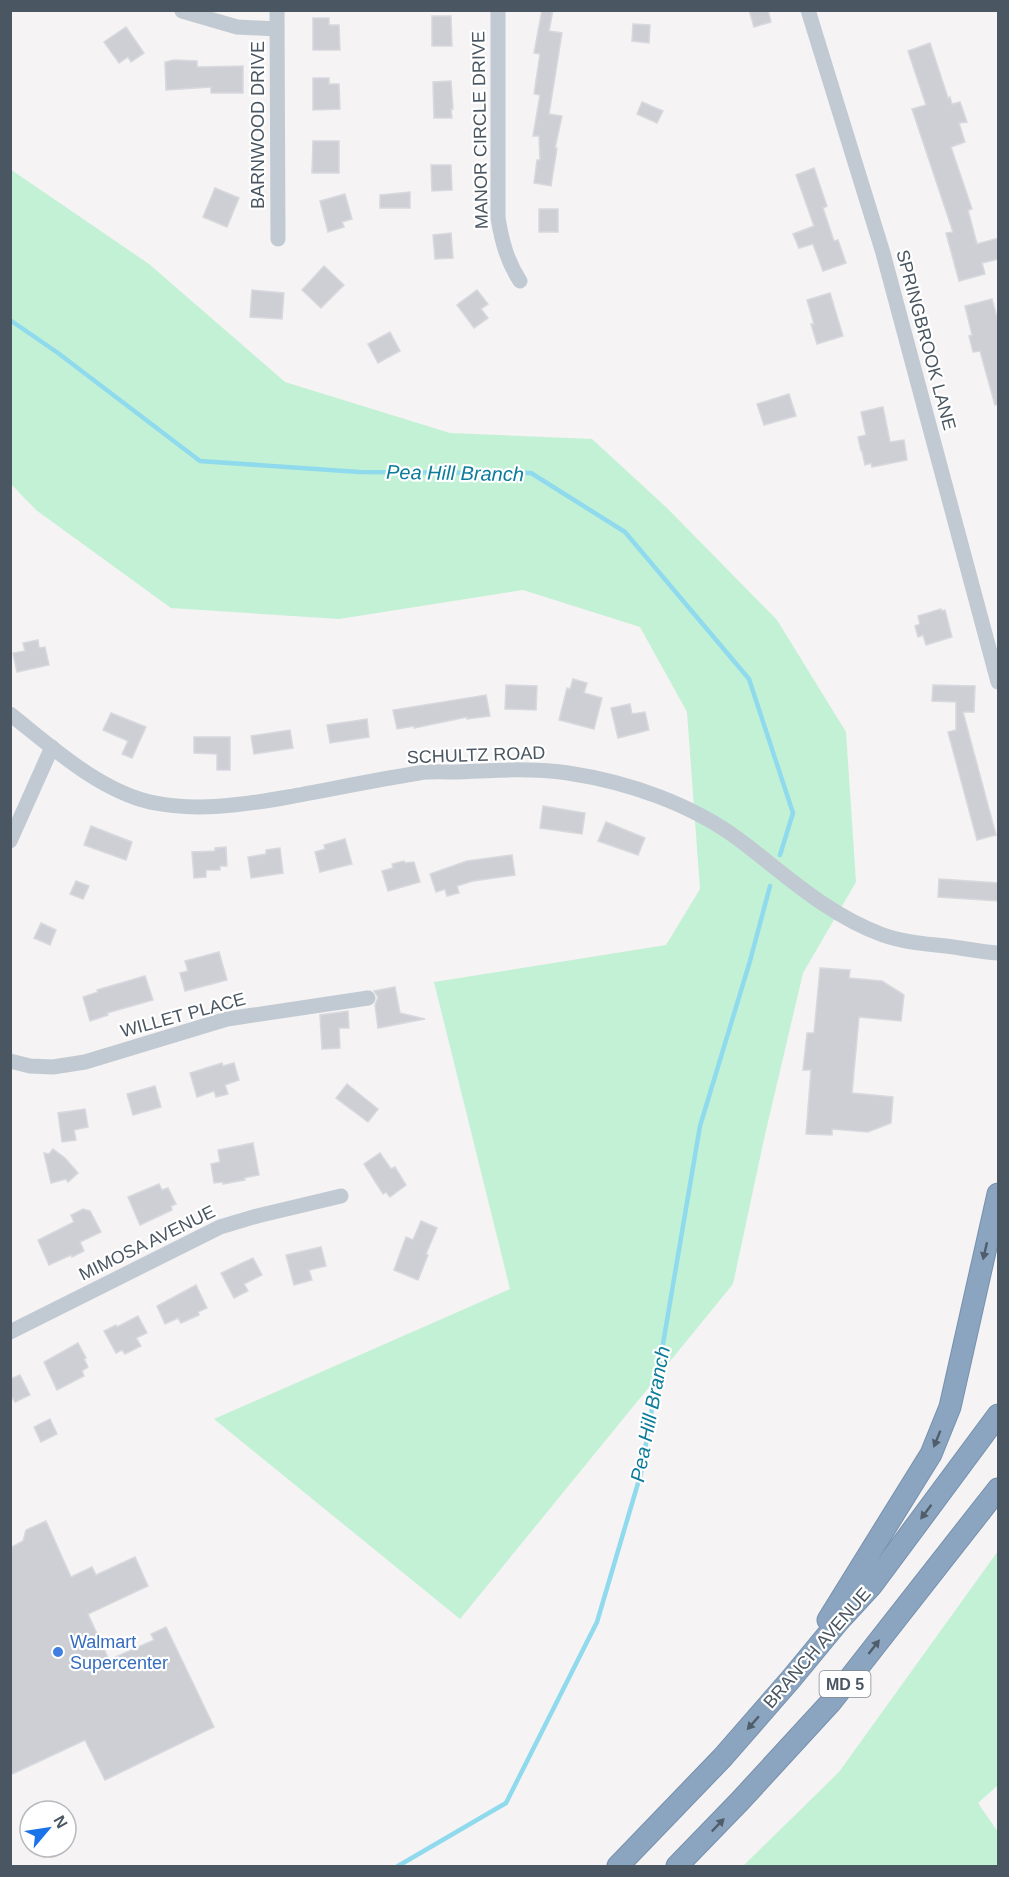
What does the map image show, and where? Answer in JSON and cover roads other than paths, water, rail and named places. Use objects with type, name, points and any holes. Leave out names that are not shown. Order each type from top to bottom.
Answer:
[{"type":"highway","points":[[791,1679],[931,1454],[950,1407],[999,1194]]},
{"type":"highway","name":"BRANCH AVENUE","points":[[618,1866],[687,1796],[872,1585],[999,1415]]},
{"type":"highway","name":"MD 5","points":[[677,1866],[831,1702],[999,1489]]},
{"type":"street","name":"BARNWOOD DRIVE","points":[[277,10],[278,239]]},
{"type":"street","name":"MANOR CIRCLE DRIVE","points":[[498,10],[498,218],[501,239],[509,263],[520,281]]},
{"type":"street","name":"SPRINGBROOK LANE","points":[[808,10],[883,253],[999,682]]},
{"type":"street","points":[[182,11],[237,27],[277,29]]},
{"type":"street","name":"SCHULTZ ROAD","points":[[10,714],[52,747],[107,784],[149,802],[198,807],[265,801],[423,772],[537,770],[583,776],[654,796],[713,823],[740,840],[809,895],[837,913],[883,935],[928,945],[999,953]]},
{"type":"street","points":[[10,841],[52,747]]},
{"type":"street","name":"WILLET PLACE","points":[[10,1061],[30,1066],[53,1067],[85,1062],[227,1019],[368,998]]},
{"type":"street","name":"MIMOSA AVENUE","points":[[10,1332],[220,1227],[341,1196]]},
{"type":"waterway","name":"Pea Hill Branch","points":[[10,320],[58,353],[200,461],[359,472],[531,473],[625,532],[749,679],[793,813],[780,855]]},
{"type":"waterway","name":"Pea Hill Branch","points":[[398,1866],[506,1803],[597,1622],[641,1473],[700,1126],[750,961],[770,886]]},
{"type":"place","name":"Walmart Supercenter","points":[[58,1652]]}]
